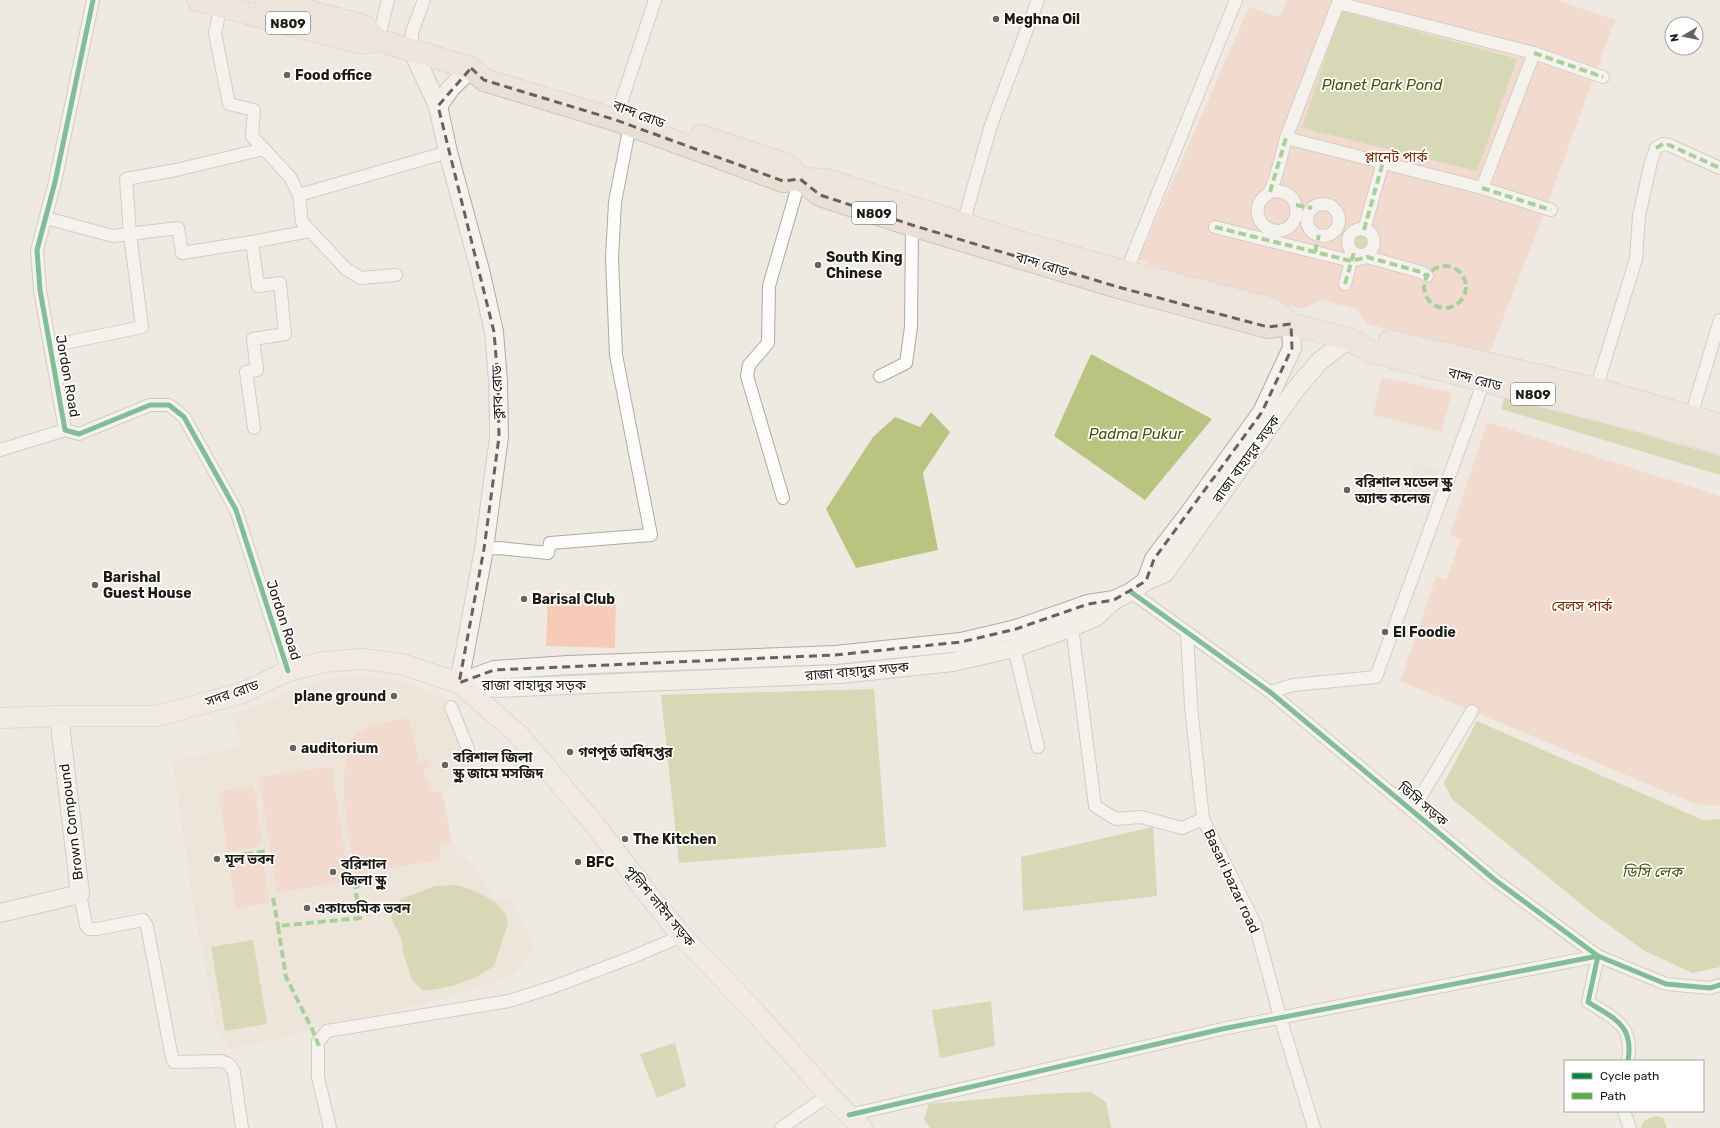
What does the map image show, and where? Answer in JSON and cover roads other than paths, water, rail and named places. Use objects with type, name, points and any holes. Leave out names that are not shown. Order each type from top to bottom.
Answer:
[{"type":"highway","name":"বান্দ রোড","points":[[198,0],[361,44],[378,40]]},
{"type":"highway","name":"বান্দ রোড","points":[[267,0],[364,26],[378,40],[471,68],[484,80],[630,125],[782,181],[800,179],[826,180],[963,224],[1126,272],[1273,309],[1291,324]]},
{"type":"highway","name":"বান্দ রোড","points":[[471,68],[488,65],[620,106],[669,125],[788,166],[800,179],[820,195],[912,225],[1118,287],[1268,327],[1291,324],[1349,339],[1369,351],[1683,432],[1720,443]]},
{"type":"highway","name":"বান্দ রোড","points":[[1349,339],[1370,337],[1596,389],[1720,425]]},
{"type":"main road","name":"ক্লাব রোড","points":[[412,50],[438,106],[448,152],[480,270],[494,332],[498,381],[499,437],[484,549],[459,683]]},
{"type":"main road","points":[[438,106],[450,89],[471,68]]},
{"type":"main road","name":"রাজা বাহাদুর সড়ক","points":[[1146,581],[1154,559],[1262,412],[1292,348],[1291,324]]},
{"type":"main road","name":"রাজা বাহাদুর সড়ক","points":[[459,683],[494,670],[568,665],[835,655],[961,642],[1016,629],[1088,604],[1114,600],[1131,592],[1146,581],[1165,573],[1295,390],[1320,361],[1349,339]]},
{"type":"main road","name":"রাজা বাহাদুর সড়ক","points":[[459,683],[496,688],[840,674],[953,662],[1014,648],[1072,627],[1096,617],[1114,600]]},
{"type":"main road","name":"সদর রোড","points":[[0,718],[58,716],[157,716],[242,693],[288,671],[324,662],[362,659],[401,664],[459,683]]},
{"type":"main road","name":"পুলিশ লাইন সড়ক","points":[[459,683],[518,734],[595,825],[682,936],[753,1010],[829,1095],[856,1122]]},
{"type":"main road","name":"Brown Compound","points":[[0,913],[80,894],[58,716]]},
{"type":"street","name":"Jordon Road","points":[[93,0],[55,182],[37,250],[40,290],[65,430],[79,434],[150,405],[169,405],[184,417],[236,510],[288,671]]},
{"type":"street","points":[[378,40],[388,0]]},
{"type":"street","points":[[412,50],[412,32],[424,0]]},
{"type":"street","points":[[620,106],[655,0]]},
{"type":"street","points":[[963,224],[991,125],[1038,0]]},
{"type":"street","points":[[1126,272],[1236,0]]},
{"type":"street","points":[[1270,192],[1283,191],[1293,199],[1296,205],[1296,218],[1288,228],[1275,231],[1269,229],[1263,225],[1257,213],[1260,201],[1270,192],[1286,138],[1338,3],[1534,53],[1602,77]]},
{"type":"street","points":[[221,5],[215,33],[229,104],[254,110],[252,136],[290,177],[299,195],[302,222],[346,268],[361,278],[396,275]]},
{"type":"street","points":[[1482,188],[1534,53]]},
{"type":"street","points":[[484,549],[499,548],[548,553],[550,543],[652,535],[616,355],[612,258],[615,202],[630,125]]},
{"type":"street","points":[[1286,138],[1482,188],[1551,210]]},
{"type":"street","points":[[1596,389],[1636,259],[1639,216],[1651,162],[1656,148],[1663,144],[1669,144],[1720,168]]},
{"type":"street","points":[[50,346],[142,326],[130,234],[126,179],[176,170],[264,149]]},
{"type":"street","points":[[299,195],[448,152]]},
{"type":"street","points":[[1364,230],[1383,162]]},
{"type":"street","points":[[783,498],[747,376],[749,365],[768,344],[769,286],[800,179]]},
{"type":"street","points":[[1326,204],[1335,209],[1338,213],[1339,224],[1336,229],[1327,235],[1319,235],[1312,232],[1308,223],[1308,217],[1312,208],[1316,205],[1326,204]]},
{"type":"street","points":[[1296,205],[1312,208]]},
{"type":"street","points":[[46,218],[112,236],[178,228],[182,254],[310,231]]},
{"type":"street","points":[[880,376],[906,362],[911,327],[912,225]]},
{"type":"street","points":[[1215,227],[1315,252],[1359,256],[1421,272],[1427,276]]},
{"type":"street","points":[[1345,284],[1359,256],[1371,250],[1374,242],[1371,234],[1364,230],[1356,230],[1350,236],[1349,245],[1359,256]]},
{"type":"street","points":[[1315,252],[1319,235]]},
{"type":"street","points":[[252,242],[258,286],[280,283],[285,334],[253,339],[257,370],[246,372],[254,428]]},
{"type":"street","points":[[1691,416],[1720,320]]},
{"type":"street","points":[[1270,692],[1293,685],[1376,677],[1484,381]]},
{"type":"street","points":[[0,450],[65,430]]},
{"type":"street","name":"ডিসি সড়ক","points":[[1131,592],[1270,692],[1495,880],[1598,956],[1666,984],[1710,988],[1720,985]]},
{"type":"street","points":[[1072,627],[1095,806],[1116,819],[1141,816],[1182,828],[1203,819],[1191,706],[1187,633]]},
{"type":"street","points":[[1014,648],[1038,748]]},
{"type":"street","points":[[452,706],[468,749]]},
{"type":"street","points":[[1412,811],[1472,711]]},
{"type":"street","name":"Basari bazar road","points":[[1203,819],[1255,924],[1280,1017],[1314,1128]]},
{"type":"street","points":[[80,894],[86,925],[89,929],[97,929],[143,920],[147,926],[174,1062],[221,1060],[229,1064],[234,1072],[242,1128]]},
{"type":"street","points":[[330,1128],[318,1077],[318,1042],[327,1031],[509,1001],[630,958],[682,936]]},
{"type":"street","points":[[856,1122],[1222,1029],[1598,956],[1588,1002],[1608,1013],[1621,1023],[1628,1038],[1628,1060]]},
{"type":"street","points":[[781,1128],[829,1095]]},
{"type":"street","points":[[1624,1112],[1630,1128]]},
{"type":"water","name":"Planet Park Pond","points":[[1341,11],[1517,59],[1477,171],[1302,128]]},
{"type":"water","points":[[1361,233],[1367,236],[1370,242],[1367,248],[1361,251],[1355,248],[1352,242],[1355,236]]},
{"type":"water","name":"Padma Pukur","points":[[1091,354],[1212,419],[1145,500],[1054,436]]},
{"type":"water","points":[[1505,395],[1720,456],[1720,475],[1501,409]]},
{"type":"water","points":[[931,412],[950,432],[923,473],[938,550],[856,568],[826,509],[873,437],[895,417],[920,427]]},
{"type":"water","points":[[874,689],[886,847],[679,863],[661,695]]},
{"type":"water","name":"ডিসি লেক","points":[[1477,721],[1703,820],[1720,819],[1720,967],[1692,973],[1643,950],[1591,912],[1452,799],[1444,783]]},
{"type":"water","points":[[1153,827],[1157,896],[1023,911],[1021,857]]},
{"type":"water","points":[[456,885],[480,893],[495,903],[501,908],[508,923],[494,966],[475,978],[452,986],[422,990],[412,980],[403,952],[401,938],[391,918],[393,911],[401,899],[435,886]]},
{"type":"water","points":[[253,940],[267,1024],[225,1031],[211,947]]},
{"type":"water","points":[[991,1001],[995,1046],[940,1058],[932,1010]]},
{"type":"water","points":[[675,1043],[686,1086],[657,1098],[640,1054]]},
{"type":"water","points":[[1091,1092],[1106,1102],[1111,1128],[930,1128],[924,1119],[929,1104],[1042,1094]]},
{"type":"water","points":[[1657,1116],[1663,1118],[1667,1128],[1641,1128],[1645,1121],[1649,1118]]},
{"type":"place","name":"Meghna Oil","points":[[996,19]]},
{"type":"place","name":"Food office","points":[[287,75]]},
{"type":"place","name":"South King Chinese","points":[[818,265]]},
{"type":"place","name":"বরিশাল মডেল স্কুল অ্যান্ড কলেজ","points":[[1347,490]]},
{"type":"place","name":"Barishal Guest House","points":[[95,585]]},
{"type":"place","name":"Barisal Club","points":[[524,599]]},
{"type":"place","name":"El Foodie","points":[[1385,632]]},
{"type":"place","name":"plane ground","points":[[394,696]]},
{"type":"place","name":"auditorium","points":[[293,748]]},
{"type":"place","name":"গণপূর্ত অধিদপ্তর","points":[[570,752]]},
{"type":"place","name":"বরিশাল জিলা স্কুল জামে মসজিদ","points":[[445,765]]},
{"type":"place","name":"The Kitchen","points":[[625,839]]},
{"type":"place","name":"মূল ভবন","points":[[217,859]]},
{"type":"place","name":"BFC","points":[[578,862]]},
{"type":"place","name":"বরিশাল জিলা স্কুল","points":[[333,872]]},
{"type":"place","name":"একাডেমিক ভবন","points":[[307,908]]},
{"type":"park label","name":"প্লানেট পার্ক","points":[[1396,157]]},
{"type":"park label","name":"বেলস পার্ক","points":[[1582,606]]}]
